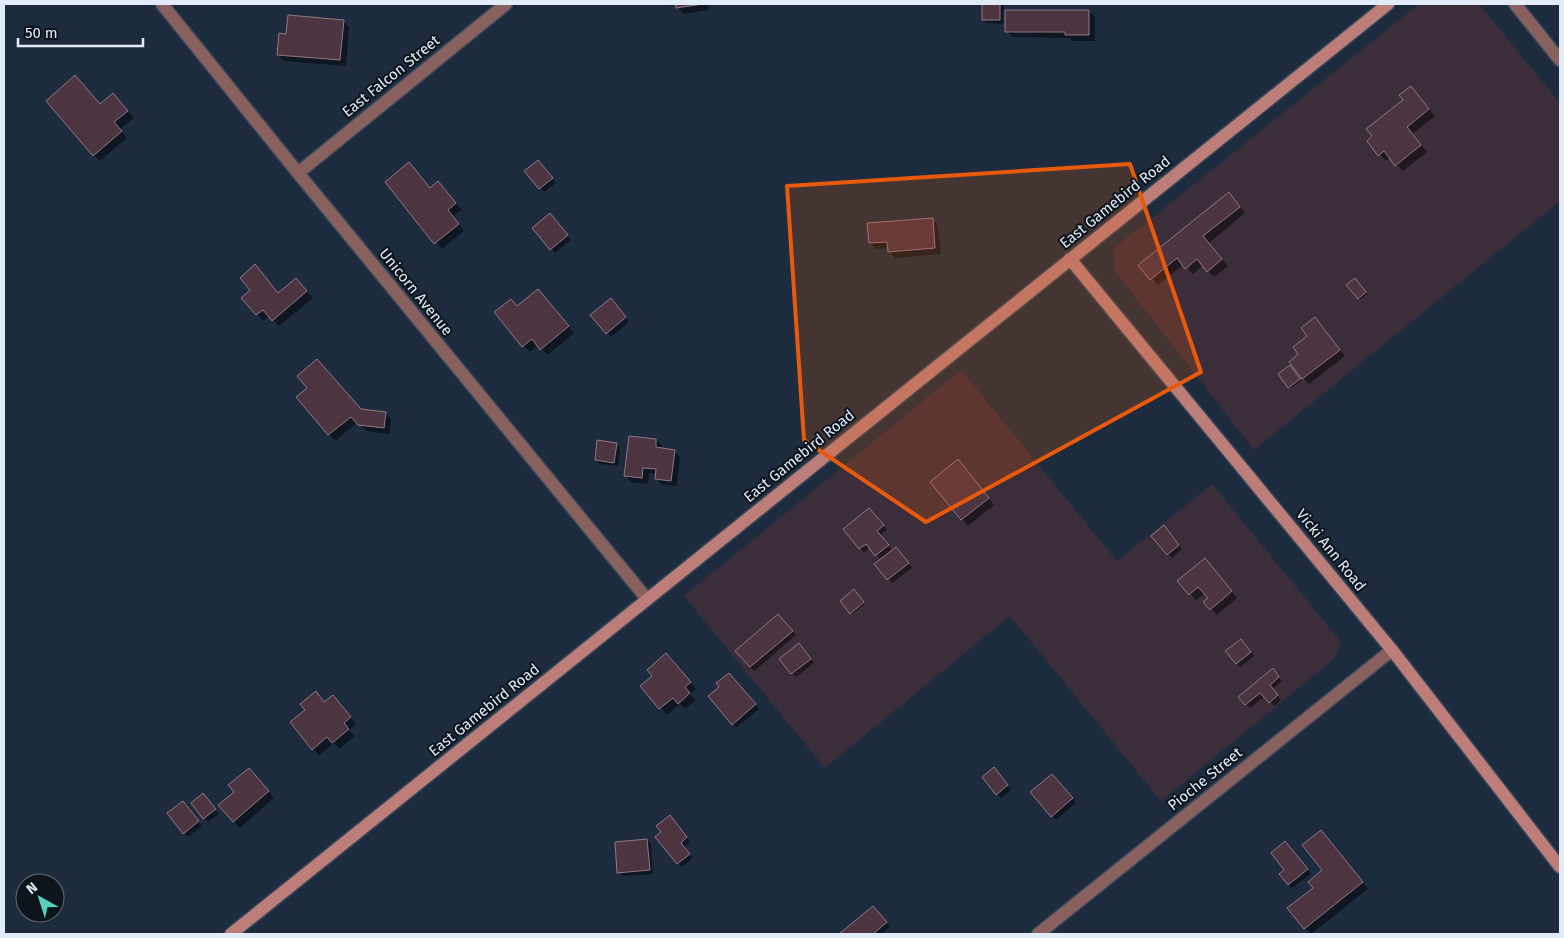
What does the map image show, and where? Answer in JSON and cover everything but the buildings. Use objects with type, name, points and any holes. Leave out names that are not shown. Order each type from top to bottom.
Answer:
[{"type":"main road","name":"East Gamebird Road","points":[[231,934],[1388,4]]},
{"type":"main road","name":"Vicki Ann Road","points":[[1070,259],[1392,650],[1560,867]]},
{"type":"street","name":"Unicorn Avenue","points":[[162,4],[647,599]]},
{"type":"street","name":"East Falcon Street","points":[[298,173],[506,4]]},
{"type":"street","points":[[1515,4],[1560,60]]},
{"type":"street","name":"Pioche Street","points":[[1038,934],[1392,650]]},
{"type":"highlighted area","points":[[1130,164],[1201,372],[926,522],[804,440],[787,186]]},
{"type":"shaded area","points":[[1419,4],[1479,4],[1560,103],[1560,201],[1254,450],[1115,271],[1113,249]]},
{"type":"shaded area","points":[[961,370],[1117,561],[1212,484],[1341,642],[1334,659],[1161,801],[1010,616],[825,768],[684,596]]}]
